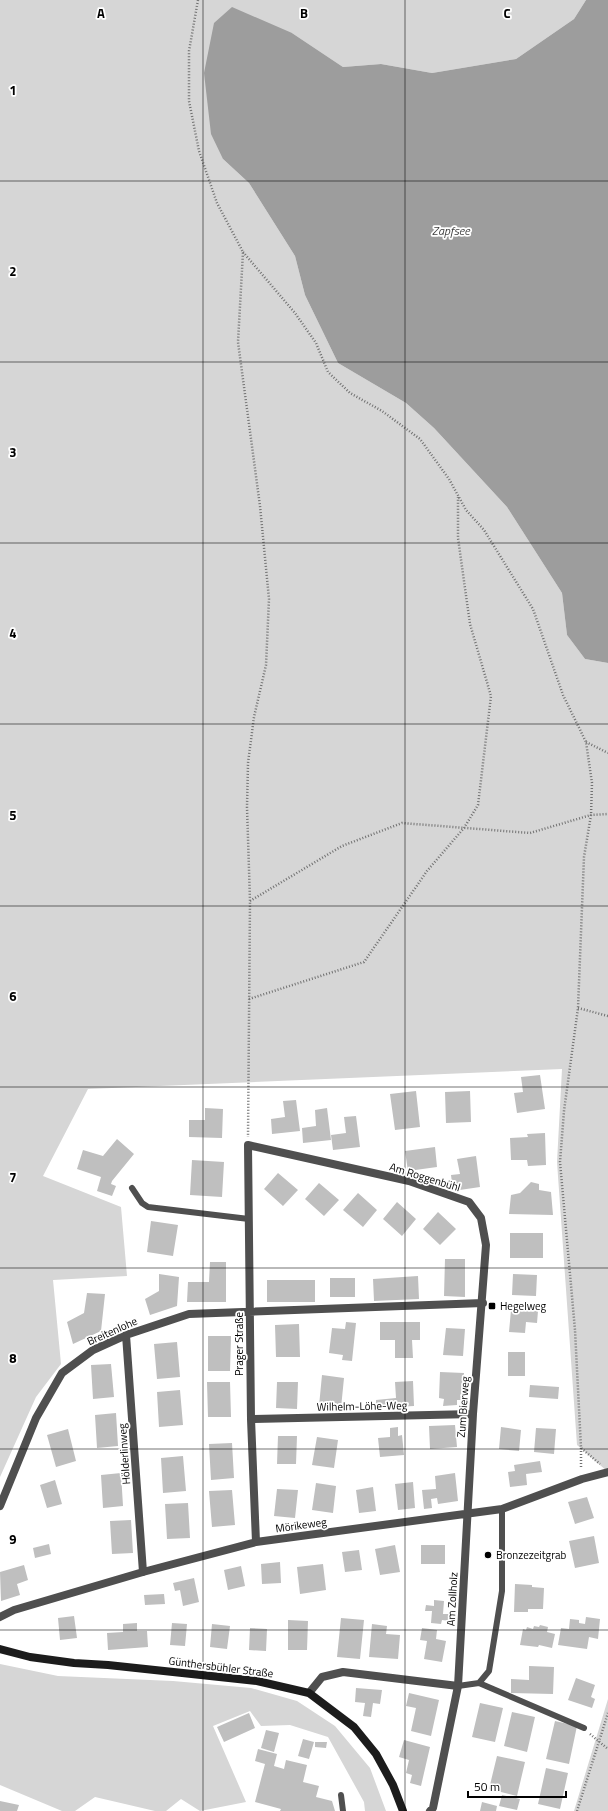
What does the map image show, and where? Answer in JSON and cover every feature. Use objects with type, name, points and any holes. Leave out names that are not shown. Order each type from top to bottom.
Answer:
[{"type":"street","name":"Prager Straße","points":[[248,1145],[251,1419],[256,1542]]},
{"type":"street","name":"Am Roggenbühl","points":[[248,1145],[409,1181],[469,1202],[480,1218],[486,1245],[483,1303]]},
{"type":"street","points":[[250,1311],[483,1303]]},
{"type":"street","name":"Zum Bierweg","points":[[468,1514],[473,1414],[483,1303]]},
{"type":"street","name":"Breitenlohe","points":[[0,1506],[36,1418],[62,1374],[93,1350],[126,1335],[189,1314],[250,1311]]},
{"type":"street","name":"Hölderlinweg","points":[[126,1335],[143,1572]]},
{"type":"street","name":"Wilhelm-Löhe-Weg","points":[[251,1419],[473,1414]]},
{"type":"street","name":"Mörikeweg","points":[[0,1617],[14,1610],[143,1572],[256,1542],[502,1509],[605,1469]]},
{"type":"street","name":"Am Zollholz","points":[[430,1811],[433,1808],[458,1686],[468,1514]]},
{"type":"street","name":"Günthersbühler Straße","points":[[0,1649],[30,1657],[74,1663],[257,1680],[309,1693],[354,1727],[376,1754],[393,1785],[403,1811]]},
{"type":"street","points":[[309,1693],[322,1677],[343,1672],[458,1686]]},
{"type":"lane","points":[[132,1188],[142,1203],[148,1208],[249,1219]]},
{"type":"lane","points":[[479,1683],[489,1671],[502,1590],[502,1509]]},
{"type":"lane","points":[[458,1686],[479,1683],[584,1728]]},
{"type":"lane","points":[[341,1795],[343,1811]]},
{"type":"path","points":[[198,0],[189,51],[189,101],[199,151],[217,203],[243,252],[295,313],[316,343],[328,372],[350,393],[382,411],[420,439],[449,479],[466,510],[484,530],[533,609],[563,694],[586,742],[592,783],[591,815],[584,857],[578,1008],[564,1111],[560,1162],[575,1330],[582,1479]]},
{"type":"path","points":[[243,252],[238,342],[260,506],[269,599],[266,665],[254,716],[248,763],[247,807],[250,901],[248,1145]]},
{"type":"path","points":[[249,999],[364,962],[427,872],[464,828],[478,805],[491,696],[470,624],[458,538],[458,496]]},
{"type":"path","points":[[586,742],[608,753]]},
{"type":"path","points":[[250,901],[342,846],[402,824],[530,833],[591,815],[608,814]]},
{"type":"path","points":[[578,1008],[608,1016]]},
{"type":"path","points":[[581,1448],[605,1469]]},
{"type":"path","points":[[577,1811],[608,1713]]},
{"type":"path","points":[[584,1728],[608,1749]]},
{"type":"shaded area","points":[[0,0],[586,0],[574,19],[516,59],[432,73],[381,64],[343,67],[292,33],[223,159],[249,183],[295,256],[305,295],[338,363],[406,403],[434,428],[507,507],[562,593],[567,635],[585,659],[608,663],[608,1472],[577,1445],[557,1162],[562,1069],[88,1089],[43,1176],[121,1207],[127,1276],[53,1280],[61,1364],[36,1397],[0,1477]]},
{"type":"shaded area","points":[[0,1664],[58,1676],[173,1681],[251,1688],[297,1701],[335,1726],[370,1768],[386,1811],[365,1811],[364,1802],[328,1737],[290,1725],[261,1726],[250,1711],[213,1726],[246,1802],[200,1811],[181,1799],[166,1811],[155,1811],[95,1797],[75,1811],[62,1811],[0,1785]]},
{"type":"shaded area","points":[[608,1699],[608,1811],[574,1811]]},
{"type":"water","name":"Zapfsee","points":[[586,0],[608,0],[608,663],[585,659],[567,635],[562,593],[507,507],[434,428],[406,403],[338,363],[305,295],[295,256],[249,183],[223,159],[211,134],[204,73],[214,23],[232,7],[292,33],[343,67],[381,64],[432,73],[516,59],[574,19]]},
{"type":"building","points":[[540,1075],[545,1109],[517,1113],[514,1093],[523,1092],[521,1077]]},
{"type":"building","points":[[416,1091],[420,1127],[395,1130],[390,1094]]},
{"type":"building","points":[[470,1091],[471,1122],[446,1123],[445,1092]]},
{"type":"building","points":[[296,1100],[300,1131],[272,1134],[271,1119],[285,1117],[283,1101]]},
{"type":"building","points":[[205,1108],[223,1109],[222,1138],[189,1137],[189,1120],[205,1120]]},
{"type":"building","points":[[327,1108],[331,1140],[303,1143],[302,1128],[316,1126],[315,1110]]},
{"type":"building","points":[[356,1116],[360,1147],[333,1150],[331,1135],[346,1133],[344,1117]]},
{"type":"building","points":[[545,1133],[546,1165],[528,1166],[527,1160],[511,1160],[510,1138],[528,1137],[527,1134]]},
{"type":"building","points":[[117,1139],[134,1154],[112,1181],[111,1184],[116,1186],[112,1196],[97,1191],[101,1177],[77,1169],[83,1150],[103,1156]]},
{"type":"building","points":[[435,1147],[437,1167],[408,1171],[405,1151]]},
{"type":"building","points":[[476,1156],[480,1187],[453,1191],[451,1175],[460,1174],[457,1159]]},
{"type":"building","points":[[192,1160],[224,1162],[222,1197],[190,1195]]},
{"type":"building","points":[[278,1173],[298,1190],[283,1206],[264,1189]]},
{"type":"building","points":[[531,1182],[539,1184],[539,1190],[551,1192],[553,1215],[509,1214],[511,1195],[520,1193]]},
{"type":"building","points":[[319,1183],[339,1200],[324,1216],[305,1199]]},
{"type":"building","points":[[358,1193],[377,1210],[363,1227],[343,1210]]},
{"type":"building","points":[[397,1202],[416,1219],[402,1236],[383,1219]]},
{"type":"building","points":[[438,1212],[456,1229],[440,1245],[423,1229]]},
{"type":"building","points":[[151,1221],[178,1225],[173,1256],[147,1252]]},
{"type":"building","points":[[510,1233],[543,1233],[543,1258],[510,1258]]},
{"type":"building","points":[[445,1259],[465,1259],[465,1297],[444,1296]]},
{"type":"building","points":[[210,1262],[226,1262],[226,1302],[187,1302],[188,1282],[209,1282]]},
{"type":"building","points":[[159,1274],[179,1277],[177,1306],[150,1315],[145,1299],[159,1291]]},
{"type":"building","points":[[513,1274],[537,1275],[536,1296],[512,1295]]},
{"type":"building","points":[[418,1276],[419,1299],[374,1301],[373,1279]]},
{"type":"building","points":[[330,1278],[355,1278],[355,1297],[330,1297]]},
{"type":"building","points":[[267,1280],[315,1280],[315,1302],[267,1302]]},
{"type":"building","points":[[87,1293],[105,1294],[101,1331],[73,1344],[67,1322],[84,1313]]},
{"type":"building","points":[[511,1310],[538,1311],[537,1323],[526,1322],[525,1333],[509,1332]]},
{"type":"building","points":[[346,1322],[356,1323],[352,1361],[342,1360],[343,1355],[329,1353],[332,1328],[345,1329]]},
{"type":"building","points":[[380,1322],[420,1322],[420,1340],[412,1340],[413,1358],[395,1358],[395,1340],[380,1340]]},
{"type":"building","points":[[299,1324],[300,1357],[276,1357],[275,1325]]},
{"type":"building","points":[[446,1328],[465,1329],[463,1356],[443,1355]]},
{"type":"building","points":[[208,1336],[231,1336],[230,1371],[208,1371]]},
{"type":"building","points":[[177,1342],[180,1377],[157,1379],[154,1344]]},
{"type":"building","points":[[508,1352],[525,1352],[525,1376],[508,1376]]},
{"type":"building","points":[[111,1364],[114,1397],[93,1399],[91,1365]]},
{"type":"building","points":[[440,1372],[464,1373],[462,1400],[457,1400],[457,1405],[443,1406],[444,1399],[439,1398]]},
{"type":"building","points":[[322,1375],[344,1378],[341,1408],[319,1406]]},
{"type":"building","points":[[413,1381],[414,1406],[376,1408],[376,1400],[396,1398],[395,1382]]},
{"type":"building","points":[[207,1382],[230,1382],[231,1417],[208,1417]]},
{"type":"building","points":[[277,1382],[298,1382],[297,1409],[276,1408]]},
{"type":"building","points":[[530,1385],[559,1387],[558,1399],[529,1397]]},
{"type":"building","points":[[180,1390],[183,1425],[159,1427],[157,1392]]},
{"type":"building","points":[[116,1413],[118,1446],[97,1448],[95,1415]]},
{"type":"building","points":[[455,1425],[457,1447],[430,1449],[429,1426]]},
{"type":"building","points":[[398,1427],[398,1436],[402,1435],[404,1455],[380,1457],[378,1438],[390,1437],[390,1428]]},
{"type":"building","points":[[501,1427],[521,1430],[519,1451],[499,1449]]},
{"type":"building","points":[[536,1428],[556,1429],[554,1454],[534,1452]]},
{"type":"building","points":[[68,1429],[76,1461],[56,1467],[47,1435]]},
{"type":"building","points":[[278,1436],[297,1436],[296,1464],[277,1464]]},
{"type":"building","points":[[317,1437],[338,1440],[334,1468],[312,1465]]},
{"type":"building","points":[[232,1443],[234,1478],[211,1480],[209,1444]]},
{"type":"building","points":[[183,1456],[186,1491],[163,1493],[161,1458]]},
{"type":"building","points":[[540,1461],[542,1472],[526,1474],[527,1485],[510,1487],[508,1472],[515,1471],[514,1465]]},
{"type":"building","points":[[121,1473],[123,1506],[103,1508],[101,1475]]},
{"type":"building","points":[[455,1473],[458,1501],[438,1504],[437,1498],[431,1499],[432,1508],[424,1509],[422,1490],[436,1489],[435,1476]]},
{"type":"building","points":[[55,1480],[62,1504],[47,1508],[40,1485]]},
{"type":"building","points":[[413,1482],[415,1508],[398,1510],[395,1484]]},
{"type":"building","points":[[316,1483],[336,1486],[333,1513],[312,1510]]},
{"type":"building","points":[[373,1487],[376,1511],[359,1513],[356,1490]]},
{"type":"building","points":[[277,1489],[298,1490],[295,1518],[274,1516]]},
{"type":"building","points":[[232,1490],[235,1525],[212,1527],[209,1491]]},
{"type":"building","points":[[587,1497],[594,1518],[575,1524],[568,1502]]},
{"type":"building","points":[[188,1503],[190,1538],[167,1539],[165,1504]]},
{"type":"building","points":[[131,1520],[133,1553],[112,1554],[110,1521]]},
{"type":"building","points":[[594,1536],[599,1563],[575,1568],[569,1541]]},
{"type":"building","points":[[49,1544],[51,1554],[35,1558],[33,1548]]},
{"type":"building","points":[[395,1545],[400,1572],[380,1575],[375,1549]]},
{"type":"building","points":[[421,1545],[445,1545],[445,1564],[421,1564]]},
{"type":"building","points":[[359,1550],[362,1570],[345,1572],[342,1552]]},
{"type":"building","points":[[280,1562],[281,1583],[262,1584],[261,1564]]},
{"type":"building","points":[[323,1564],[326,1590],[300,1594],[297,1567]]},
{"type":"building","points":[[24,1565],[28,1580],[17,1584],[20,1595],[1,1601],[0,1572]]},
{"type":"building","points":[[241,1566],[245,1586],[228,1590],[224,1570]]},
{"type":"building","points":[[194,1578],[199,1602],[183,1606],[180,1590],[175,1591],[173,1583]]},
{"type":"building","points":[[515,1584],[532,1585],[532,1587],[544,1588],[543,1609],[528,1609],[528,1612],[514,1612]]},
{"type":"building","points":[[164,1594],[165,1604],[145,1605],[144,1595]]},
{"type":"building","points":[[434,1600],[444,1601],[443,1614],[451,1614],[450,1621],[442,1620],[441,1624],[431,1623],[432,1611],[425,1611],[426,1605],[434,1606]]},
{"type":"building","points":[[74,1616],[77,1638],[60,1640],[58,1618]]},
{"type":"building","points":[[586,1617],[600,1619],[598,1639],[589,1637],[587,1649],[558,1645],[561,1628],[569,1629],[570,1619],[579,1620],[579,1623],[585,1624]]},
{"type":"building","points":[[341,1618],[364,1620],[360,1659],[337,1657]]},
{"type":"building","points":[[288,1620],[308,1621],[307,1650],[288,1650]]},
{"type":"building","points":[[137,1623],[137,1631],[147,1631],[148,1647],[108,1650],[107,1633],[123,1632],[123,1624]]},
{"type":"building","points":[[172,1623],[187,1624],[185,1646],[170,1645]]},
{"type":"building","points":[[212,1624],[230,1626],[227,1649],[210,1647]]},
{"type":"building","points":[[372,1624],[387,1626],[386,1634],[400,1635],[398,1659],[369,1657]]},
{"type":"building","points":[[540,1625],[548,1627],[547,1632],[555,1634],[552,1648],[539,1645],[538,1647],[520,1645],[523,1629],[526,1630],[527,1627],[533,1629],[534,1626],[539,1627]]},
{"type":"building","points":[[250,1628],[267,1629],[266,1651],[249,1650]]},
{"type":"building","points":[[422,1628],[437,1630],[436,1639],[446,1641],[442,1662],[424,1659],[427,1641],[420,1640]]},
{"type":"building","points":[[529,1666],[554,1667],[553,1694],[511,1693],[511,1679],[529,1680]]},
{"type":"building","points":[[576,1678],[595,1685],[591,1697],[595,1699],[592,1708],[568,1700]]},
{"type":"building","points":[[356,1688],[382,1690],[380,1704],[373,1703],[371,1717],[363,1716],[365,1703],[355,1702]]},
{"type":"building","points":[[409,1693],[439,1700],[431,1736],[411,1731],[416,1708],[406,1706]]},
{"type":"building","points":[[480,1703],[503,1708],[495,1742],[472,1737]]},
{"type":"building","points":[[512,1712],[535,1717],[527,1752],[504,1746]]},
{"type":"building","points":[[249,1713],[255,1728],[224,1742],[217,1727]]},
{"type":"building","points":[[555,1721],[577,1726],[569,1764],[546,1759]]},
{"type":"building","points":[[266,1730],[279,1733],[274,1752],[261,1748]]},
{"type":"building","points":[[303,1739],[314,1742],[309,1759],[298,1756]]},
{"type":"building","points":[[404,1740],[430,1747],[421,1786],[410,1783],[412,1775],[406,1773],[409,1760],[399,1757]]},
{"type":"building","points":[[315,1742],[327,1742],[326,1748],[315,1747]]},
{"type":"building","points":[[258,1749],[277,1754],[274,1766],[284,1769],[286,1760],[307,1765],[303,1782],[319,1786],[316,1797],[332,1801],[335,1811],[280,1811],[281,1809],[255,1802],[265,1764],[255,1761]]},
{"type":"building","points":[[497,1756],[525,1762],[517,1796],[489,1789]]},
{"type":"building","points":[[546,1768],[568,1773],[560,1809],[538,1804]]},
{"type":"building","points":[[502,1795],[520,1799],[517,1810],[499,1806]]},
{"type":"building","points":[[0,1801],[19,1805],[17,1811],[0,1811]]},
{"type":"building","points":[[482,1802],[497,1806],[496,1811],[480,1811]]},
{"type":"place","name":"Hegelweg","points":[[492,1306]]},
{"type":"place","name":"Bronzezeitgrab","points":[[488,1555]]}]
